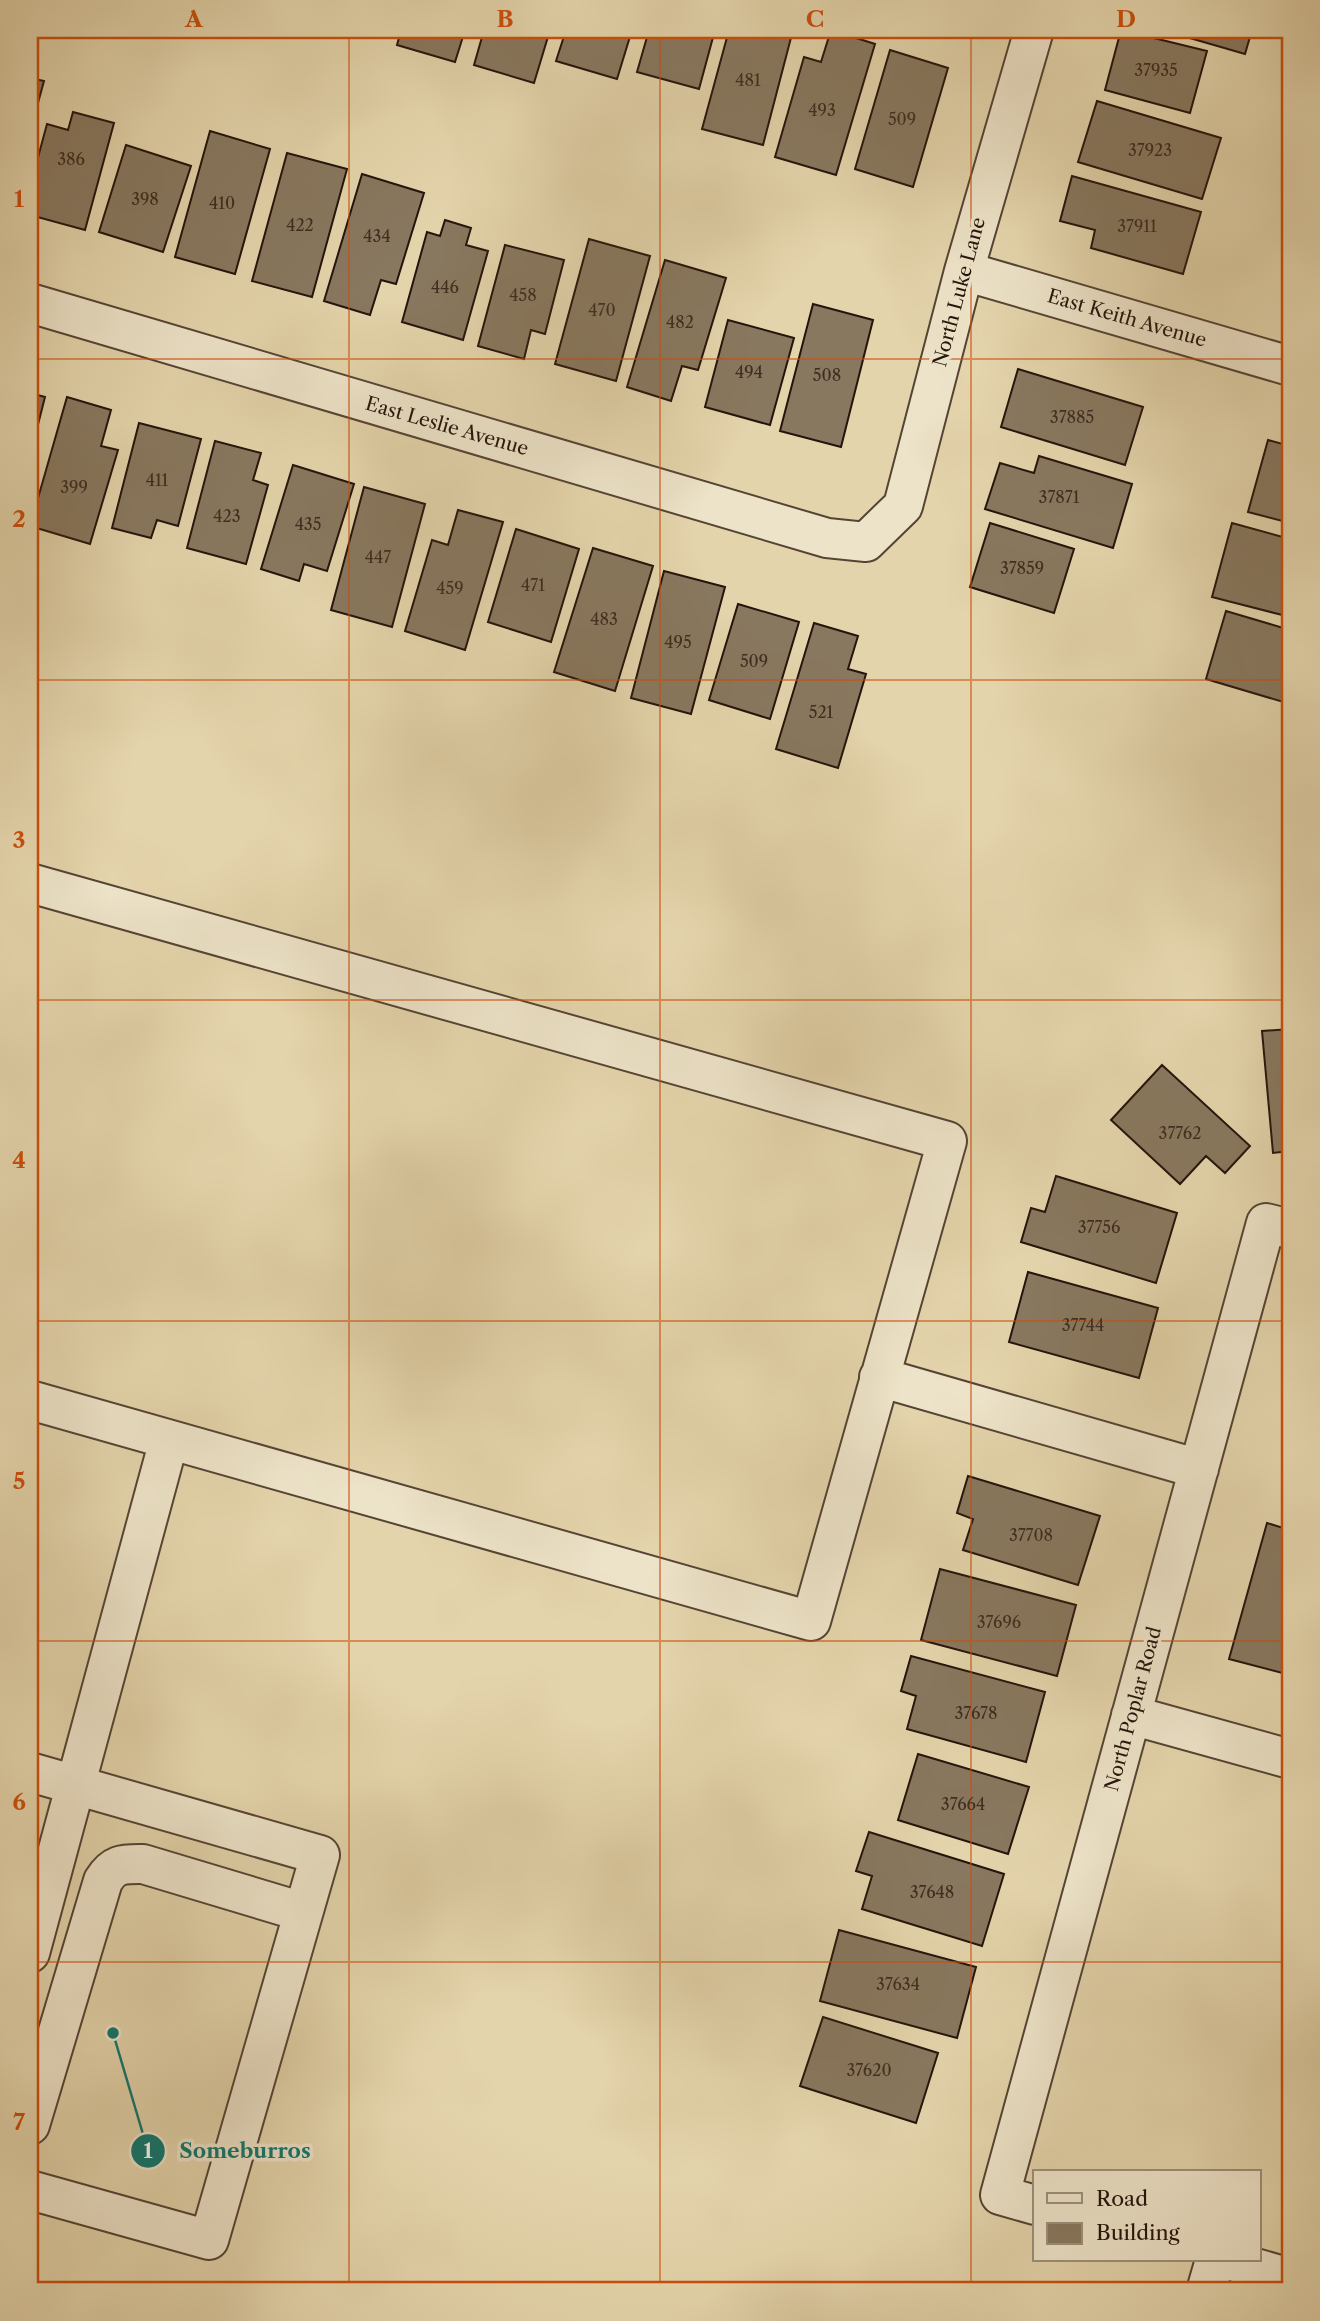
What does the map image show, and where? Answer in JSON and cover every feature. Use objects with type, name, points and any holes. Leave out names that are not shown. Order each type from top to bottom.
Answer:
[{"type":"street","name":"North Luke Lane","points":[[866,542],[903,506],[964,271],[1034,30]]},
{"type":"street","name":"East Keith Avenue","points":[[964,271],[1290,366]]},
{"type":"street","name":"East Leslie Avenue","points":[[30,303],[827,538],[866,542]]},
{"type":"street","points":[[30,883],[947,1140],[811,1621],[30,1399]]},
{"type":"street","name":"North Poplar Road","points":[[1017,2200],[1131,1715],[1199,1469],[1278,1226]]},
{"type":"street","points":[[880,1377],[1199,1469]]},
{"type":"street","points":[[30,1953],[170,1440]]},
{"type":"street","points":[[1131,1715],[1290,1759]]},
{"type":"street","points":[[30,1772],[320,1855],[209,2240],[30,2190]]},
{"type":"street","points":[[30,2125],[103,1881],[110,1869],[124,1864],[143,1864],[303,1912]]},
{"type":"street","points":[[1206,2291],[1214,2262]]},
{"type":"building","points":[[401,30],[465,30],[455,62],[397,45]]},
{"type":"building","points":[[484,30],[550,30],[534,83],[474,65]]},
{"type":"building","points":[[566,30],[632,30],[617,79],[556,61]]},
{"type":"building","points":[[649,30],[715,30],[699,89],[637,72]]},
{"type":"building","points":[[729,30],[793,30],[763,145],[702,129]]},
{"type":"building","points":[[831,30],[875,44],[836,175],[775,157],[804,57],[821,62]]},
{"type":"building","points":[[1121,30],[1207,51],[1190,113],[1105,90]]},
{"type":"building","points":[[1162,30],[1252,30],[1245,54]]},
{"type":"building","points":[[890,50],[948,68],[913,187],[855,169]]},
{"type":"building","points":[[30,78],[44,81],[30,132]]},
{"type":"building","points":[[1097,101],[1221,138],[1202,199],[1078,162]]},
{"type":"building","points":[[73,112],[114,123],[85,230],[30,215],[30,187],[47,124],[68,130]]},
{"type":"building","points":[[210,131],[270,149],[235,274],[175,257]]},
{"type":"building","points":[[126,145],[191,166],[163,252],[99,232]]},
{"type":"building","points":[[287,153],[347,169],[312,297],[252,281]]},
{"type":"building","points":[[362,174],[424,193],[396,284],[381,280],[370,315],[324,301]]},
{"type":"building","points":[[1072,176],[1201,212],[1183,274],[1091,248],[1095,230],[1060,221]]},
{"type":"building","points":[[445,220],[471,228],[466,245],[488,251],[463,340],[402,322],[427,232],[440,236]]},
{"type":"building","points":[[589,239],[650,256],[616,381],[555,364]]},
{"type":"building","points":[[505,245],[564,260],[545,334],[531,330],[524,359],[478,346]]},
{"type":"building","points":[[665,260],[726,278],[698,370],[682,366],[671,401],[627,387]]},
{"type":"building","points":[[813,304],[873,320],[841,447],[780,431]]},
{"type":"building","points":[[728,320],[794,338],[770,425],[705,407]]},
{"type":"building","points":[[1018,369],[1143,407],[1125,465],[1001,427]]},
{"type":"building","points":[[30,393],[45,397],[30,456]]},
{"type":"building","points":[[67,397],[111,410],[101,446],[118,450],[90,544],[30,526]]},
{"type":"building","points":[[139,423],[201,439],[178,526],[157,520],[151,538],[112,528]]},
{"type":"building","points":[[1268,440],[1290,446],[1290,523],[1248,512]]},
{"type":"building","points":[[215,441],[261,453],[253,480],[268,485],[246,564],[187,548]]},
{"type":"building","points":[[1039,456],[1132,484],[1113,548],[985,509],[1000,463],[1034,473]]},
{"type":"building","points":[[293,465],[354,484],[327,571],[304,564],[299,581],[261,569]]},
{"type":"building","points":[[364,487],[425,504],[392,627],[331,610]]},
{"type":"building","points":[[458,510],[503,522],[465,650],[405,631],[432,540],[448,545]]},
{"type":"building","points":[[990,523],[1074,549],[1054,613],[970,587]]},
{"type":"building","points":[[1232,523],[1290,539],[1290,617],[1212,597]]},
{"type":"building","points":[[516,529],[579,549],[551,642],[488,622]]},
{"type":"building","points":[[593,548],[653,566],[615,691],[554,672]]},
{"type":"building","points":[[664,571],[725,587],[691,714],[631,698]]},
{"type":"building","points":[[738,604],[799,622],[770,719],[709,700]]},
{"type":"building","points":[[1226,611],[1290,630],[1290,704],[1206,679]]},
{"type":"building","points":[[814,623],[858,636],[848,669],[866,674],[838,768],[776,749]]},
{"type":"building","points":[[1290,1029],[1290,1151],[1273,1153],[1262,1031]]},
{"type":"building","points":[[1162,1065],[1250,1146],[1225,1173],[1206,1156],[1180,1184],[1111,1120]]},
{"type":"building","points":[[1056,1176],[1177,1213],[1156,1283],[1021,1242],[1031,1208],[1045,1212]]},
{"type":"building","points":[[1028,1272],[1158,1308],[1139,1378],[1009,1342]]},
{"type":"building","points":[[968,1476],[1100,1516],[1078,1585],[963,1550],[973,1519],[957,1513]]},
{"type":"building","points":[[1267,1523],[1290,1530],[1290,1675],[1229,1659]]},
{"type":"building","points":[[940,1569],[1076,1605],[1057,1676],[921,1640]]},
{"type":"building","points":[[911,1656],[1045,1692],[1026,1762],[907,1729],[916,1696],[901,1691]]},
{"type":"building","points":[[918,1754],[1029,1787],[1008,1854],[898,1820]]},
{"type":"building","points":[[869,1832],[1004,1874],[982,1946],[862,1909],[872,1876],[856,1871]]},
{"type":"building","points":[[839,1930],[976,1967],[957,2038],[820,2001]]},
{"type":"building","points":[[823,2017],[938,2053],[916,2123],[800,2086]]},
{"type":"place","name":"Someburros","points":[[113,2033]]}]
